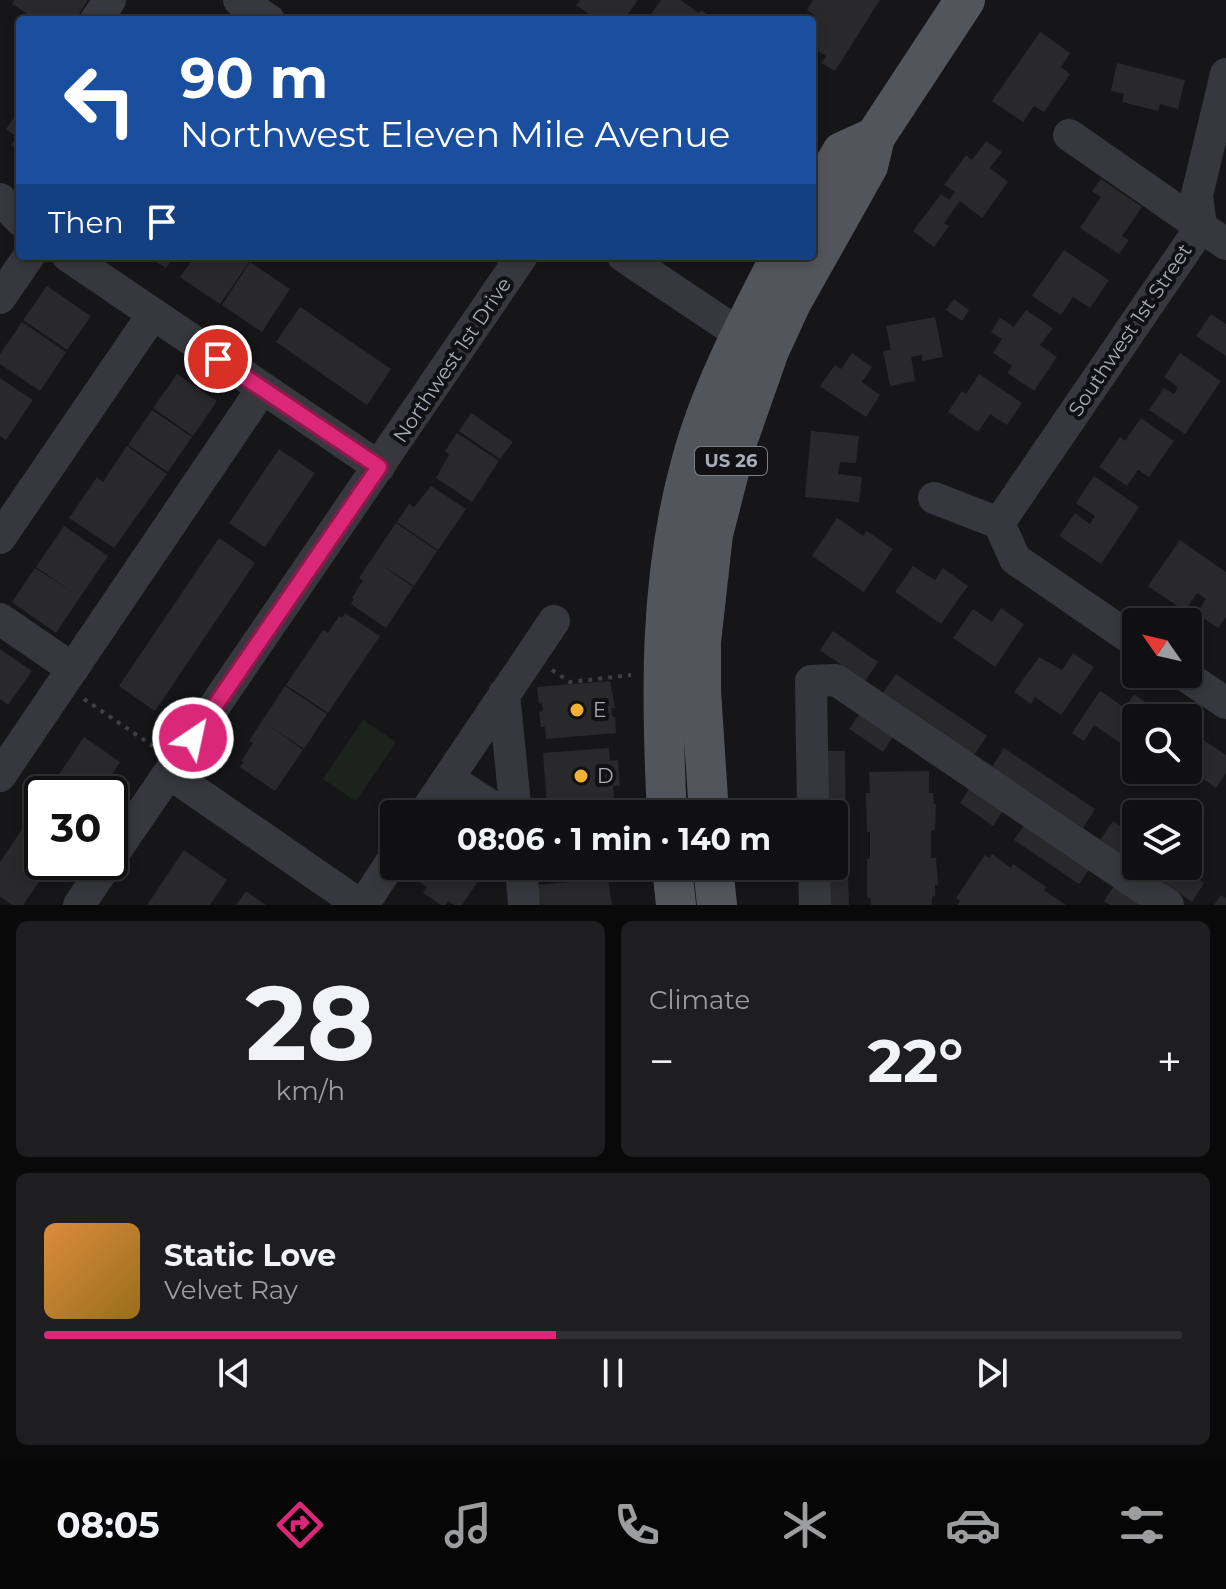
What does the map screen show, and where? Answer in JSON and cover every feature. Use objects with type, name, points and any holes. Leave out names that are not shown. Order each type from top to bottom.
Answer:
[{"type":"main road","name":"US 26","points":[[816,259],[868,166],[875,137],[965,0]]},
{"type":"main road","name":"US 26","points":[[816,196],[842,152],[875,137]]},
{"type":"main road","name":"US 26","points":[[667,800],[662,672],[665,600],[678,512],[691,459],[741,335],[779,260]]},
{"type":"main road","name":"US 26","points":[[708,800],[701,707],[701,642],[709,562],[725,481],[749,402],[769,351],[815,260]]},
{"type":"main road","points":[[673,880],[676,905]]},
{"type":"main road","points":[[714,880],[717,905]]},
{"type":"street","points":[[239,0],[263,16]]},
{"type":"street","name":"Southwest 1st Street","points":[[999,523],[1213,235],[1197,195],[1226,74]]},
{"type":"street","points":[[1069,135],[1213,235]]},
{"type":"street","points":[[0,199],[16,216]]},
{"type":"street","points":[[0,298],[26,260]]},
{"type":"street","points":[[74,260],[379,467]]},
{"type":"street","name":"Northwest 1st Drive","points":[[128,833],[519,260]]},
{"type":"street","points":[[629,260],[741,335]]},
{"type":"street","points":[[0,538],[153,314]]},
{"type":"street","points":[[0,776],[262,389]]},
{"type":"street","points":[[934,498],[999,523],[1015,559],[1122,632]]},
{"type":"street","points":[[0,619],[68,676]]},
{"type":"street","points":[[433,800],[554,621]]},
{"type":"street","points":[[813,800],[811,681],[836,680],[1168,905]]},
{"type":"street","points":[[1202,687],[1226,703]]},
{"type":"street","points":[[504,694],[515,800]]},
{"type":"street","points":[[173,768],[362,905],[380,879]]},
{"type":"street","points":[[448,778],[482,800]]},
{"type":"street","name":"Northwest 1st Drive","points":[[79,905],[96,880]]},
{"type":"street","points":[[522,880],[524,905]]},
{"type":"street","points":[[814,880],[815,905]]},
{"type":"path","points":[[530,656],[570,682],[662,672]]},
{"type":"path","points":[[68,676],[173,768]]},
{"type":"shaded area","points":[[363,720],[396,742],[356,801],[323,779]]},
{"type":"building","points":[[15,0],[88,0],[78,16],[30,16],[12,4]]},
{"type":"building","points":[[580,0],[638,0],[627,16],[592,16],[576,5]]},
{"type":"building","points":[[661,0],[680,0],[709,16],[650,16]]},
{"type":"building","points":[[813,0],[880,0],[835,71],[821,63],[826,56],[816,50],[816,16],[807,10]]},
{"type":"building","points":[[1040,32],[1070,53],[1061,67],[1070,74],[1044,112],[1034,106],[1023,122],[992,101]]},
{"type":"building","points":[[1117,63],[1185,80],[1178,109],[1160,104],[1158,111],[1122,102],[1124,94],[1111,91]]},
{"type":"building","points":[[16,115],[16,136],[6,129]]},
{"type":"building","points":[[986,141],[1002,152],[990,168],[1008,182],[982,218],[960,201],[944,223],[949,226],[934,247],[913,231],[941,194],[949,200],[955,192],[944,185],[966,155],[972,160]]},
{"type":"building","points":[[1101,179],[1142,207],[1122,236],[1129,240],[1119,254],[1080,228],[1101,197],[1092,191]]},
{"type":"building","points":[[1064,250],[1109,280],[1090,308],[1073,297],[1061,315],[1032,296]]},
{"type":"building","points":[[153,260],[171,260],[166,268]]},
{"type":"building","points":[[192,260],[249,262],[220,304],[180,277]]},
{"type":"building","points":[[250,262],[290,289],[262,332],[222,305]]},
{"type":"building","points":[[47,286],[91,316],[67,350],[23,320]]},
{"type":"building","points":[[954,299],[969,310],[962,321],[946,310]]},
{"type":"building","points":[[300,307],[391,369],[367,405],[276,342]]},
{"type":"building","points":[[1026,310],[1053,328],[1040,345],[1057,357],[1034,391],[1007,373],[1012,366],[993,353],[1002,339],[991,332],[1000,318],[1014,327]]},
{"type":"building","points":[[1211,314],[1226,324],[1226,356],[1196,336]]},
{"type":"building","points":[[935,317],[943,357],[922,361],[922,355],[911,357],[915,381],[890,386],[883,351],[891,350],[886,326]]},
{"type":"building","points":[[22,322],[66,352],[40,391],[0,364],[0,354]]},
{"type":"building","points":[[852,353],[872,367],[862,382],[880,395],[866,417],[820,386],[835,365],[841,369]]},
{"type":"building","points":[[1180,353],[1221,381],[1185,434],[1149,410],[1164,388],[1174,394],[1178,387],[1164,377]]},
{"type":"building","points":[[177,374],[217,401],[193,436],[153,408]]},
{"type":"building","points":[[979,374],[1022,403],[1007,425],[990,414],[978,432],[948,412],[962,391],[966,394]]},
{"type":"building","points":[[0,378],[33,400],[6,440],[0,436]]},
{"type":"building","points":[[152,410],[192,437],[168,472],[128,445]]},
{"type":"building","points":[[471,413],[513,442],[500,459],[459,431]]},
{"type":"building","points":[[1141,418],[1174,441],[1149,477],[1138,470],[1127,486],[1099,467],[1120,437],[1125,441]]},
{"type":"building","points":[[811,431],[859,436],[856,463],[840,462],[838,474],[862,477],[859,502],[805,497]]},
{"type":"building","points":[[457,433],[499,461],[472,502],[436,478],[449,455],[445,451]]},
{"type":"building","points":[[127,446],[167,474],[114,548],[69,518],[97,477],[103,482]]},
{"type":"building","points":[[279,449],[315,473],[265,547],[229,523]]},
{"type":"building","points":[[1094,476],[1139,507],[1101,564],[1059,536],[1075,513],[1090,524],[1095,516],[1076,503]]},
{"type":"building","points":[[431,486],[466,509],[438,550],[397,522],[409,504],[414,507]]},
{"type":"building","points":[[837,518],[863,536],[867,531],[893,549],[864,592],[812,556]]},
{"type":"building","points":[[396,523],[437,551],[414,586],[377,562],[413,587],[386,628],[351,604],[363,580],[359,578]]},
{"type":"building","points":[[64,526],[108,556],[56,633],[12,602],[35,568],[74,593],[36,567]]},
{"type":"building","points":[[219,538],[255,563],[155,711],[119,686]]},
{"type":"building","points":[[1180,540],[1226,572],[1226,617],[1218,628],[1202,617],[1201,608],[1206,599],[1197,593],[1187,608],[1181,608],[1148,586]]},
{"type":"building","points":[[913,566],[935,580],[943,568],[968,586],[941,624],[895,592]]},
{"type":"building","points":[[1001,608],[1024,624],[995,667],[953,638],[973,609],[992,622]]},
{"type":"building","points":[[345,613],[380,636],[328,713],[286,685],[323,630],[328,633],[339,616],[342,618]]},
{"type":"building","points":[[833,631],[878,662],[865,681],[820,650]]},
{"type":"building","points":[[0,649],[32,671],[8,705],[0,699]]},
{"type":"building","points":[[1073,653],[1094,667],[1061,715],[1035,697],[1031,704],[1014,692],[1039,657],[1062,670]]},
{"type":"building","points":[[896,674],[987,736],[974,755],[883,693]]},
{"type":"building","name":"E","points":[[610,681],[616,733],[546,739],[545,727],[541,727],[539,712],[543,711],[537,687]]},
{"type":"building","points":[[285,686],[327,714],[304,749],[267,724],[303,750],[275,791],[240,767],[253,743],[249,741]]},
{"type":"building","points":[[1100,691],[1122,706],[1122,744],[1094,725],[1084,741],[1072,733]]},
{"type":"building","points":[[1134,694],[1148,704],[1128,704]]},
{"type":"building","points":[[861,712],[894,735],[883,752],[849,729]]},
{"type":"building","points":[[84,737],[120,762],[111,776],[58,776]]},
{"type":"building","points":[[1202,739],[1226,755],[1226,773],[1216,788],[1202,778]]},
{"type":"building","name":"D","points":[[609,748],[610,761],[618,760],[620,786],[613,786],[614,800],[547,800],[543,753]]},
{"type":"building","points":[[1004,748],[1095,809],[1083,828],[992,767]]},
{"type":"building","points":[[826,751],[845,751],[846,800],[826,800]]},
{"type":"building","points":[[929,771],[929,793],[933,793],[936,804],[935,830],[931,831],[931,858],[936,858],[938,885],[935,885],[932,905],[871,905],[871,898],[867,898],[870,832],[867,832],[866,793],[870,793],[869,772]]},
{"type":"building","points":[[971,786],[1004,809],[993,826],[960,803]]},
{"type":"building","points":[[1113,821],[1122,827],[1122,855],[1100,840]]},
{"type":"building","points":[[1025,824],[1090,868],[1079,884],[1014,840]]},
{"type":"building","points":[[24,827],[24,880],[40,880],[23,905],[12,905],[0,897],[0,862]]},
{"type":"building","points":[[184,850],[227,880],[210,905],[147,905]]},
{"type":"building","points":[[992,854],[1011,868],[1013,864],[1066,905],[957,905],[960,901],[956,898],[985,855],[989,858]]},
{"type":"building","points":[[848,877],[849,905],[828,905],[828,880],[848,880]]},
{"type":"building","points":[[416,880],[479,880],[462,905],[448,901],[446,905],[441,905],[423,893],[427,887]]},
{"type":"building","points":[[608,880],[612,905],[541,905],[540,901],[537,902],[535,885]]},
{"type":"building","points":[[1160,880],[1200,880],[1204,883],[1192,902]]},
{"type":"building","points":[[1115,884],[1145,905],[1110,905],[1104,901]]},
{"type":"building","points":[[246,891],[266,905],[236,905]]},
{"type":"building","points":[[1221,895],[1226,898],[1226,905],[1214,905]]},
{"type":"place","name":"E","points":[[577,710]]},
{"type":"place","name":"D","points":[[581,776]]},
{"type":"route","points":[[193,738],[379,467],[218,359]]}]
